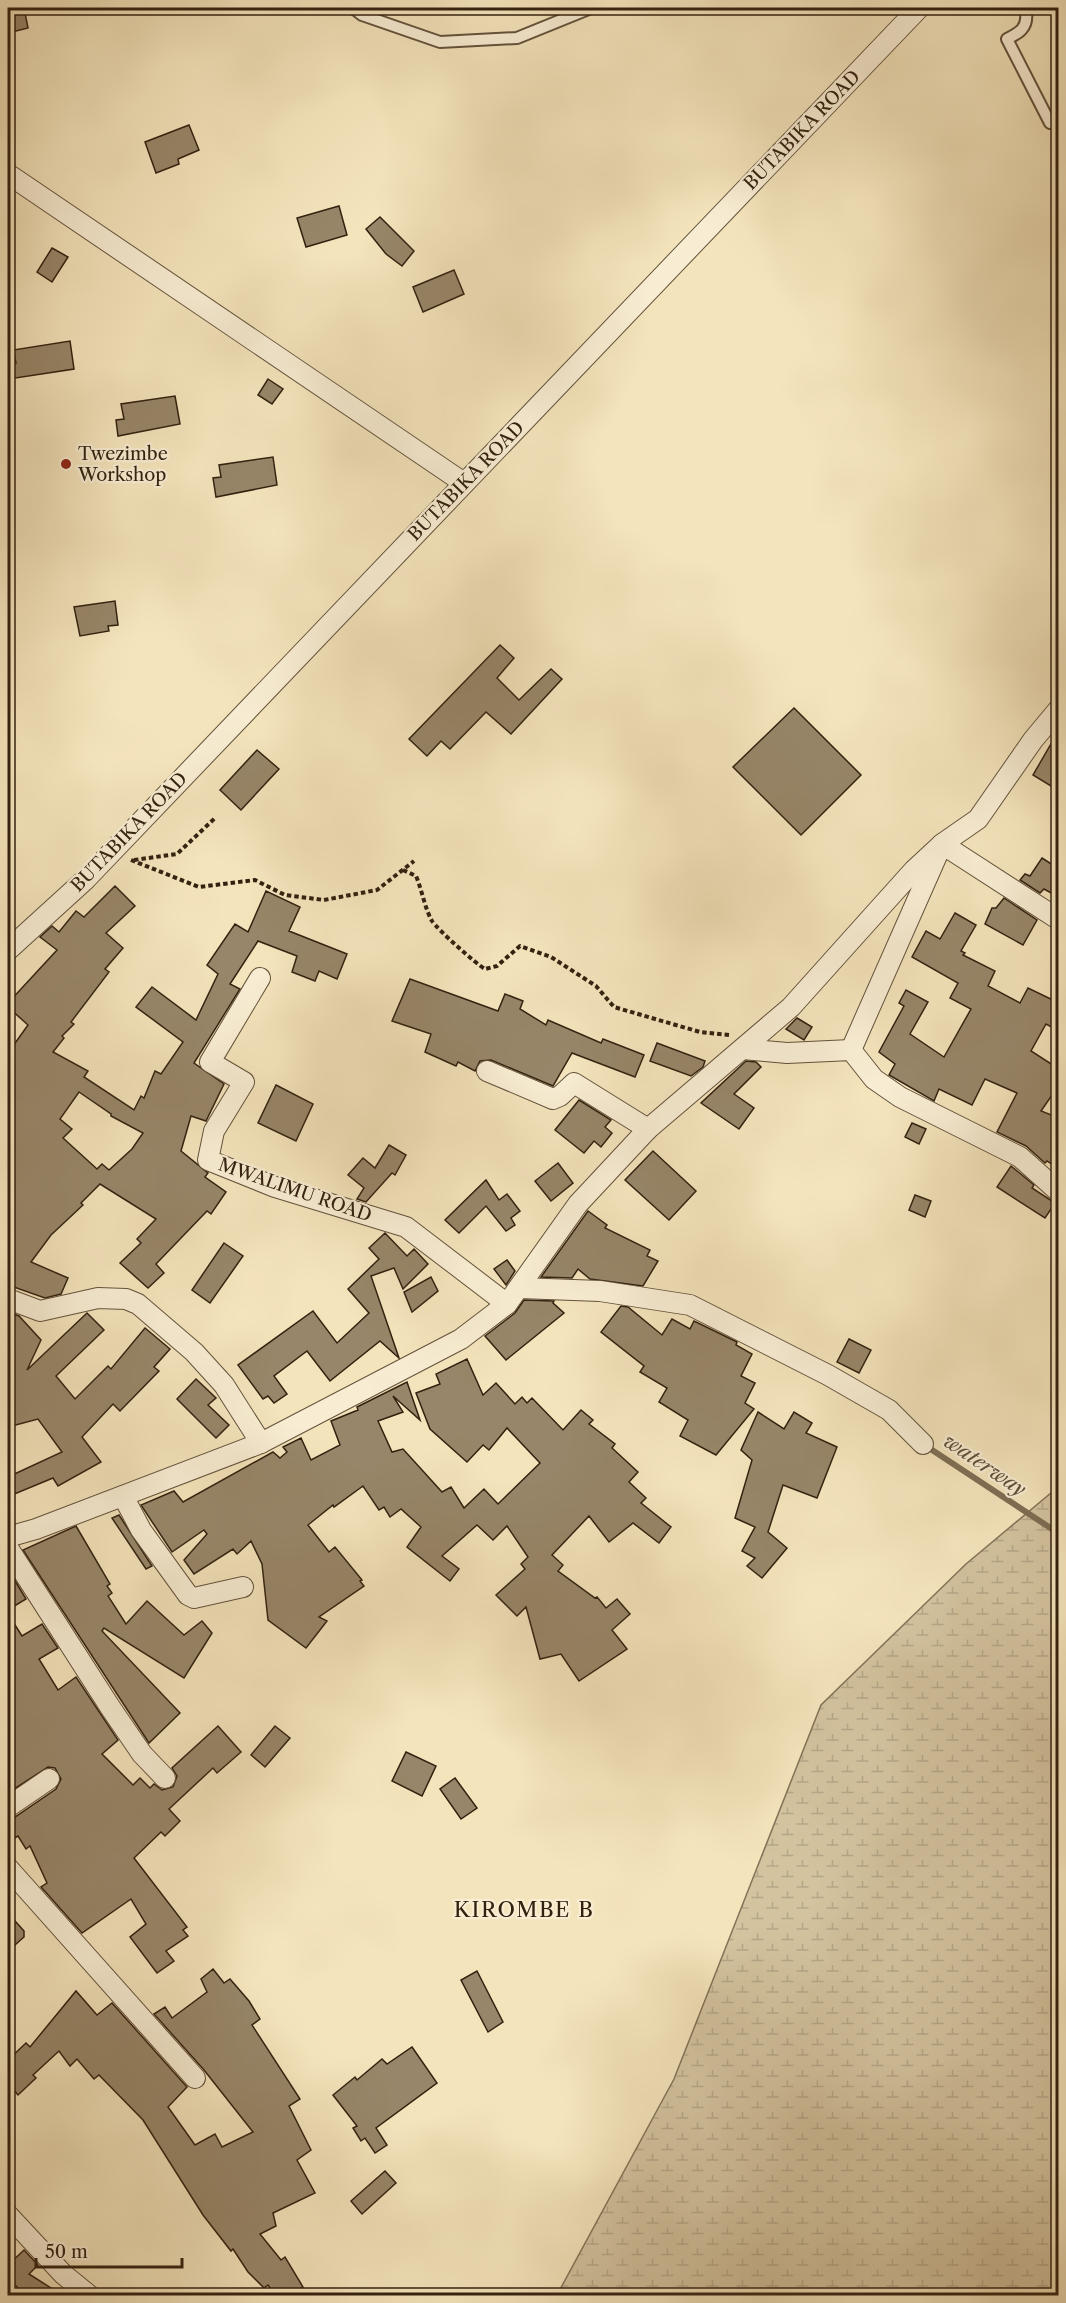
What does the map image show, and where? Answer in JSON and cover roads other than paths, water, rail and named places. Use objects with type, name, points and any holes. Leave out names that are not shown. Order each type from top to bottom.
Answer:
[{"type":"street","name":"BUTABIKA ROAD","points":[[8,950],[86,879],[919,8]]},
{"type":"street","points":[[8,174],[464,483]]},
{"type":"street","points":[[8,1537],[261,1443],[461,1339],[507,1304],[578,1204],[648,1129],[791,1007],[914,870],[942,844],[978,819],[1033,740],[1059,710]]},
{"type":"street","points":[[942,844],[1059,919]]},
{"type":"street","points":[[851,1050],[942,844]]},
{"type":"street","name":"MWALIMU ROAD","points":[[260,978],[210,1062],[244,1082],[214,1131],[208,1160],[275,1187],[406,1227],[507,1304]]},
{"type":"street","points":[[750,1043],[788,1053],[851,1050]]},
{"type":"street","points":[[851,1050],[873,1079],[900,1097],[1020,1157],[1059,1191]]},
{"type":"street","points":[[487,1071],[553,1099],[574,1083],[648,1129]]},
{"type":"street","points":[[520,1288],[600,1291],[690,1305],[828,1375],[879,1404],[889,1410],[923,1444]]},
{"type":"street","points":[[8,1299],[40,1311],[98,1299],[126,1299],[138,1304],[194,1352],[224,1385],[261,1443]]},
{"type":"street","points":[[123,1496],[141,1530],[188,1595],[194,1598],[243,1587]]},
{"type":"street","points":[[8,1548],[116,1717],[142,1754],[165,1778]]},
{"type":"street","points":[[8,1807],[49,1779]]},
{"type":"street","points":[[8,1868],[195,2078]]},
{"type":"street","points":[[8,2215],[63,2274],[90,2295]]},
{"type":"lane","points":[[353,8],[362,15],[440,42],[517,38],[591,8]]},
{"type":"lane","points":[[1026,13],[1027,20],[1023,29],[1007,39],[1050,123],[1059,118]]},
{"type":"waterway","name":"waterway","points":[[926,1446],[1058,1533]]},
{"type":"place","name":"Twezimbe Workshop","points":[[66,464]]},
{"type":"district","name":"KIROMBE B","points":[[524,1909]]}]
